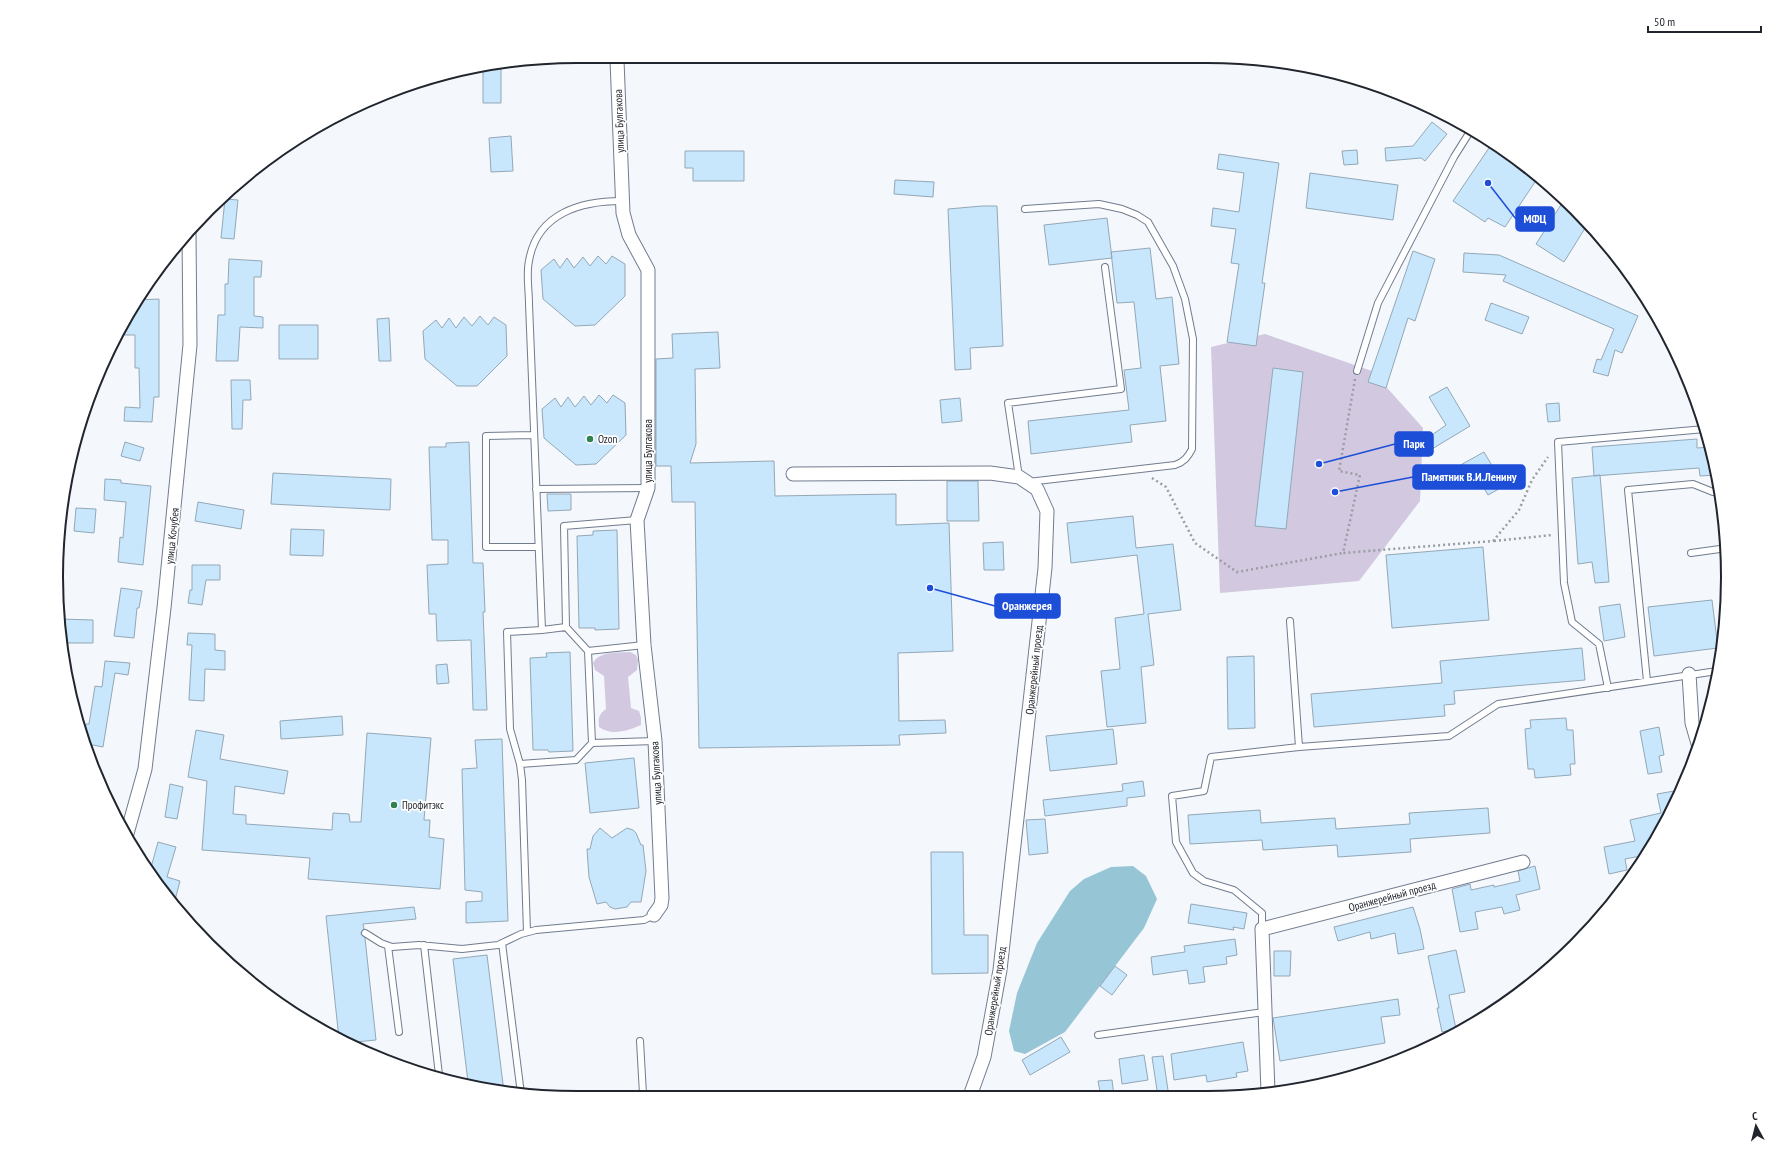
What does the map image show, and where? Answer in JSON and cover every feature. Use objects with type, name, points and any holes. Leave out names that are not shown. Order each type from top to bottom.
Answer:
[{"type":"street","name":"улица Булгакова","points":[[618,63],[623,213],[629,236],[648,270],[648,488],[637,520],[644,645],[655,741],[662,898],[661,905],[654,915]]},
{"type":"street","name":"улица Кочубея","points":[[129,828],[145,769],[169,562],[190,345],[189,240]]},
{"type":"street","points":[[793,474],[990,473],[1023,479]]},
{"type":"street","name":"Оранжерейный проезд","points":[[972,1091],[984,1057],[1000,970],[1045,568],[1047,511],[1037,489],[1023,479]]},
{"type":"street","points":[[1689,674],[1692,723],[1696,736]]},
{"type":"street","name":"Оранжерейный проезд","points":[[1262,929],[1523,862]]},
{"type":"street","points":[[1262,929],[1268,1088]]},
{"type":"lane","points":[[1357,371],[1378,303],[1454,157],[1468,135]]},
{"type":"lane","points":[[542,630],[528,304],[529,261],[536,240],[546,226],[562,212],[600,201],[622,201]]},
{"type":"lane","points":[[1025,209],[1100,204],[1137,215],[1148,222],[1173,266],[1185,299],[1193,339],[1192,449],[1188,457],[1181,463],[1138,469],[1023,479],[1008,403],[1122,389],[1105,267]]},
{"type":"lane","points":[[1608,688],[1598,644],[1572,622],[1564,583],[1558,442],[1699,430]]},
{"type":"lane","points":[[534,435],[486,436],[486,546],[538,547]]},
{"type":"lane","points":[[1647,682],[1628,490],[1692,484],[1714,492]]},
{"type":"lane","points":[[536,489],[648,488]]},
{"type":"lane","points":[[592,743],[588,652],[566,627],[564,526],[637,520]]},
{"type":"lane","points":[[1691,553],[1720,549]]},
{"type":"lane","points":[[1290,621],[1299,747]]},
{"type":"lane","points":[[527,932],[520,764],[510,730],[507,632],[566,627]]},
{"type":"lane","points":[[588,652],[644,645]]},
{"type":"lane","points":[[1262,929],[1262,913],[1234,890],[1204,881],[1193,873],[1176,842],[1172,796],[1204,791],[1210,757],[1299,747],[1449,736],[1498,704],[1712,672]]},
{"type":"lane","points":[[520,764],[576,760],[592,743],[655,741]]},
{"type":"lane","points":[[364,933],[388,946],[424,945],[462,949],[502,943],[527,932],[644,920],[654,915]]},
{"type":"lane","points":[[502,943],[520,1088]]},
{"type":"lane","points":[[424,945],[439,1071]]},
{"type":"lane","points":[[388,946],[399,1032]]},
{"type":"lane","points":[[1098,1035],[1264,1012]]},
{"type":"lane","points":[[640,1041],[643,1091]]},
{"type":"path","points":[[1343,554],[1360,475],[1339,471],[1357,371]]},
{"type":"path","points":[[1493,541],[1519,510],[1532,480],[1558,442]]},
{"type":"path","points":[[1138,469],[1166,487],[1195,543],[1237,572],[1343,554],[1562,534]]},
{"type":"shaded area","points":[[1265,334],[1372,371],[1423,428],[1420,501],[1359,581],[1220,593],[1211,347]]},
{"type":"shaded area","points":[[630,652],[636,655],[638,660],[637,670],[628,677],[631,708],[639,711],[641,725],[620,732],[604,730],[599,727],[599,721],[600,716],[606,709],[604,676],[595,670],[593,663],[600,656]]},
{"type":"water","points":[[1133,866],[1146,876],[1157,899],[1144,928],[1065,1032],[1025,1054],[1014,1051],[1009,1031],[1017,993],[1037,943],[1070,891],[1084,879],[1111,867]]},
{"type":"building","points":[[501,69],[501,103],[483,103],[483,72]]},
{"type":"building","points":[[1432,122],[1447,134],[1425,161],[1421,158],[1386,161],[1385,148],[1413,146]]},
{"type":"building","points":[[511,136],[513,171],[491,172],[489,138]]},
{"type":"building","points":[[1489,148],[1520,169],[1535,182],[1505,227],[1488,218],[1485,222],[1453,201]]},
{"type":"building","points":[[1357,150],[1358,164],[1344,165],[1342,151]]},
{"type":"building","points":[[685,151],[744,151],[744,181],[693,181],[693,168],[685,168]]},
{"type":"building","points":[[1219,154],[1279,163],[1262,283],[1265,283],[1256,346],[1227,342],[1239,264],[1231,263],[1236,229],[1211,226],[1213,208],[1239,212],[1244,173],[1217,169]]},
{"type":"building","points":[[1310,173],[1398,185],[1393,220],[1306,208]]},
{"type":"building","points":[[895,180],[934,182],[933,197],[894,194]]},
{"type":"building","points":[[229,199],[238,200],[234,239],[221,238],[224,204]]},
{"type":"building","points":[[1561,205],[1584,229],[1564,262],[1536,244]]},
{"type":"building","points":[[997,206],[1003,346],[970,348],[971,369],[955,370],[948,209]]},
{"type":"building","points":[[1107,218],[1112,258],[1049,265],[1044,225]]},
{"type":"building","points":[[1150,248],[1156,299],[1172,297],[1179,364],[1160,366],[1166,421],[1130,425],[1132,442],[1031,454],[1028,421],[1129,410],[1124,370],[1141,368],[1134,302],[1117,303],[1111,252]]},
{"type":"building","points":[[1413,251],[1435,259],[1415,321],[1408,318],[1386,388],[1368,382]]},
{"type":"building","points":[[1464,253],[1499,255],[1638,316],[1622,353],[1615,350],[1608,376],[1593,372],[1597,359],[1601,360],[1614,329],[1503,281],[1506,275],[1463,272]]},
{"type":"building","points":[[598,256],[606,264],[612,256],[625,264],[625,296],[595,325],[575,326],[543,299],[541,270],[554,259],[560,268],[567,258],[574,268],[583,257],[590,266]]},
{"type":"building","points":[[229,259],[262,261],[261,277],[254,277],[254,316],[263,317],[263,328],[240,327],[238,361],[216,361],[218,315],[225,315],[225,284],[228,284]]},
{"type":"building","points":[[159,299],[159,397],[154,397],[152,422],[124,421],[125,407],[140,408],[139,368],[135,368],[135,335],[124,335],[145,300]]},
{"type":"building","points":[[1491,303],[1529,317],[1522,334],[1485,320]]},
{"type":"building","points":[[480,316],[488,325],[494,317],[506,325],[507,356],[477,386],[457,386],[425,359],[423,331],[436,320],[442,328],[449,318],[456,328],[464,317],[472,326]]},
{"type":"building","points":[[389,318],[391,361],[379,361],[377,319]]},
{"type":"building","points":[[279,325],[318,325],[318,359],[279,359]]},
{"type":"building","points":[[718,332],[720,368],[695,369],[696,444],[690,463],[774,461],[775,496],[896,494],[896,525],[949,523],[953,651],[898,653],[899,721],[945,720],[946,733],[899,735],[900,745],[699,748],[695,502],[672,502],[671,466],[656,466],[656,359],[673,358],[672,334]]},
{"type":"building","points":[[1273,368],[1303,372],[1286,529],[1255,526]]},
{"type":"building","points":[[231,380],[250,380],[251,400],[243,400],[242,429],[232,429]]},
{"type":"building","points":[[1447,387],[1470,426],[1432,449],[1425,440],[1446,425],[1429,397]]},
{"type":"building","points":[[599,395],[607,403],[613,395],[625,403],[626,435],[596,464],[576,465],[544,438],[542,409],[555,398],[561,407],[568,397],[575,407],[584,396],[591,405]]},
{"type":"building","points":[[960,398],[962,421],[942,423],[940,400]]},
{"type":"building","points":[[1559,403],[1560,421],[1548,422],[1546,404]]},
{"type":"building","points":[[1697,439],[1697,448],[1704,448],[1711,475],[1700,476],[1699,468],[1594,476],[1592,447]]},
{"type":"building","points":[[125,442],[144,448],[140,461],[121,456]]},
{"type":"building","points":[[469,442],[473,563],[483,563],[485,612],[483,612],[487,710],[473,710],[471,640],[437,641],[436,614],[429,614],[427,565],[448,564],[448,540],[432,540],[429,447],[446,447],[446,443]]},
{"type":"building","points":[[1484,452],[1504,486],[1488,495],[1475,473],[1464,479],[1457,467]]},
{"type":"building","points":[[273,473],[391,479],[390,510],[271,504]]},
{"type":"building","points":[[1600,475],[1609,582],[1595,583],[1592,562],[1578,564],[1572,478]]},
{"type":"building","points":[[105,479],[121,480],[121,483],[151,486],[143,565],[118,562],[120,537],[123,538],[126,502],[104,500]]},
{"type":"building","points":[[947,481],[978,481],[979,521],[947,521]]},
{"type":"building","points":[[547,494],[571,494],[571,510],[548,511]]},
{"type":"building","points":[[198,502],[244,510],[241,529],[195,521]]},
{"type":"building","points":[[76,508],[96,509],[94,533],[74,531]]},
{"type":"building","points":[[1133,516],[1136,548],[1173,544],[1181,610],[1148,614],[1154,665],[1141,667],[1146,723],[1107,727],[1101,671],[1120,669],[1115,618],[1144,614],[1137,555],[1071,563],[1067,523]]},
{"type":"building","points":[[291,529],[324,530],[323,556],[290,555]]},
{"type":"building","points":[[617,530],[619,629],[595,630],[595,628],[579,628],[577,536],[593,535],[593,531]]},
{"type":"building","points":[[1003,542],[1004,570],[984,570],[983,543]]},
{"type":"building","points":[[1483,547],[1489,620],[1392,628],[1386,555]]},
{"type":"building","points":[[192,565],[220,565],[220,580],[206,580],[202,605],[188,603],[190,590],[192,590]]},
{"type":"building","points":[[121,588],[142,591],[139,608],[137,608],[134,638],[114,636]]},
{"type":"building","points":[[1712,600],[1717,642],[1716,648],[1654,656],[1648,607]]},
{"type":"building","points":[[1620,604],[1625,637],[1604,641],[1599,607]]},
{"type":"building","points":[[65,619],[93,620],[93,643],[67,643]]},
{"type":"building","points":[[188,633],[215,634],[215,650],[225,651],[225,670],[205,669],[204,701],[189,700],[192,645],[187,645]]},
{"type":"building","points":[[1582,648],[1585,680],[1454,691],[1455,704],[1444,705],[1445,716],[1314,727],[1311,694],[1442,683],[1440,661]]},
{"type":"building","points":[[570,652],[573,751],[549,752],[548,750],[533,750],[530,658],[547,657],[546,653]]},
{"type":"building","points":[[1254,656],[1255,728],[1228,729],[1227,657]]},
{"type":"building","points":[[105,661],[130,663],[128,675],[115,673],[103,747],[91,745],[86,726],[86,724],[89,724],[95,686],[102,687]]},
{"type":"building","points":[[447,664],[449,683],[437,684],[436,665]]},
{"type":"building","points":[[342,716],[343,735],[281,739],[280,721]]},
{"type":"building","points":[[1566,718],[1567,730],[1573,730],[1575,764],[1570,764],[1571,775],[1535,778],[1534,769],[1528,769],[1525,729],[1531,728],[1530,720]]},
{"type":"building","points":[[1659,727],[1664,755],[1659,756],[1662,772],[1648,774],[1640,731]]},
{"type":"building","points":[[1113,729],[1117,764],[1050,771],[1046,736]]},
{"type":"building","name":"Профитэкс","points":[[196,730],[224,735],[220,759],[288,771],[284,794],[235,786],[233,814],[246,815],[246,824],[332,830],[333,813],[349,814],[350,822],[361,822],[367,733],[431,738],[424,820],[430,820],[429,837],[444,839],[440,889],[308,879],[310,858],[202,850],[207,781],[188,777]]},
{"type":"building","points":[[502,739],[508,921],[466,923],[466,902],[482,901],[482,892],[465,890],[462,769],[477,768],[475,740]]},
{"type":"building","points":[[634,758],[639,808],[590,813],[585,763]]},
{"type":"building","points":[[1143,781],[1145,796],[1127,798],[1127,806],[1045,816],[1043,800],[1123,791],[1122,784]]},
{"type":"building","points":[[170,784],[183,787],[177,819],[165,817]]},
{"type":"building","points":[[1674,791],[1652,834],[1638,857],[1625,859],[1627,870],[1609,874],[1604,847],[1635,841],[1630,820],[1661,813],[1657,794]]},
{"type":"building","points":[[1488,808],[1490,833],[1410,839],[1411,852],[1338,857],[1337,845],[1263,850],[1262,840],[1190,844],[1188,815],[1260,810],[1261,823],[1335,818],[1336,829],[1410,824],[1409,813]]},
{"type":"building","points":[[1045,819],[1048,853],[1029,855],[1026,820]]},
{"type":"building","points":[[600,828],[612,838],[627,828],[633,830],[636,833],[641,845],[643,845],[646,871],[641,902],[631,902],[627,907],[615,909],[610,907],[606,902],[597,904],[589,877],[587,849],[590,849],[593,836]]},
{"type":"building","points":[[158,842],[176,847],[167,877],[180,881],[176,898],[169,890],[152,865]]},
{"type":"building","points":[[931,852],[963,852],[964,935],[988,935],[988,973],[932,974]]},
{"type":"building","points":[[1535,866],[1540,889],[1516,895],[1520,910],[1504,914],[1502,907],[1475,912],[1478,929],[1460,932],[1452,889],[1470,884],[1471,890],[1494,885],[1494,887],[1520,881],[1518,871]]},
{"type":"building","points":[[1191,904],[1247,913],[1244,929],[1233,927],[1234,930],[1188,923]]},
{"type":"building","points":[[414,907],[416,919],[363,924],[364,929],[361,933],[365,938],[376,1040],[358,1042],[338,1032],[326,916]]},
{"type":"building","points":[[1413,907],[1424,949],[1398,954],[1395,933],[1371,939],[1370,932],[1338,941],[1334,927]]},
{"type":"building","points":[[1235,939],[1237,955],[1226,957],[1227,964],[1203,967],[1205,982],[1189,984],[1187,970],[1153,975],[1151,957],[1185,952],[1184,946]]},
{"type":"building","points":[[1456,950],[1465,992],[1449,995],[1455,1027],[1447,1031],[1442,1032],[1437,1008],[1439,1008],[1428,956]]},
{"type":"building","points":[[1274,951],[1291,951],[1290,976],[1274,976]]},
{"type":"building","points":[[487,955],[503,1086],[468,1079],[453,959]]},
{"type":"building","points":[[1115,966],[1127,975],[1112,995],[1100,986]]},
{"type":"building","points":[[1398,999],[1400,1015],[1381,1017],[1385,1043],[1280,1061],[1273,1018]]},
{"type":"building","points":[[1061,1037],[1070,1052],[1030,1075],[1022,1060]]},
{"type":"building","points":[[1243,1042],[1248,1071],[1236,1073],[1237,1077],[1207,1082],[1206,1075],[1174,1080],[1171,1054]]},
{"type":"building","points":[[1144,1055],[1148,1080],[1122,1084],[1119,1059]]},
{"type":"building","points":[[1163,1056],[1168,1091],[1157,1091],[1152,1057]]},
{"type":"building","points":[[1112,1080],[1113,1091],[1100,1091],[1098,1081]]},
{"type":"place","name":"МФЦ","points":[[1488,183]]},
{"type":"place","name":"Ozon","points":[[590,439]]},
{"type":"place","name":"Парк","points":[[1319,464]]},
{"type":"place","name":"Памятник В.И.Ленину","points":[[1335,492]]},
{"type":"place","name":"Оранжерея","points":[[930,588]]},
{"type":"place","name":"Профитэкс","points":[[394,805]]}]
